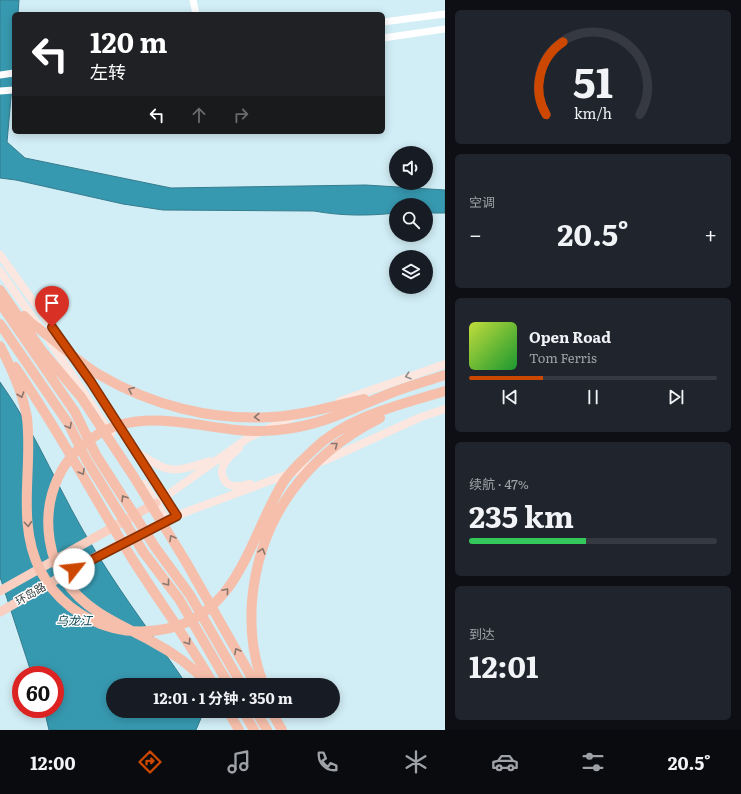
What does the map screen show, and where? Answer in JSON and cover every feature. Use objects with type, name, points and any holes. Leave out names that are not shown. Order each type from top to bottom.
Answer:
[{"type":"highway","points":[[0,289],[31,323],[98,373],[133,391],[176,407],[217,415],[273,417],[312,411],[391,393]]},
{"type":"highway","points":[[0,289],[42,351],[81,397],[134,476],[194,575],[252,678]]},
{"type":"highway","points":[[0,303],[76,412],[96,455],[155,547],[190,595],[238,678]]},
{"type":"highway","points":[[0,324],[68,423],[87,461],[144,553],[179,599],[225,678]]},
{"type":"highway","points":[[0,346],[20,392],[26,412],[28,432],[28,519],[31,544],[37,562],[44,578],[57,594],[74,610],[94,622],[119,630],[163,630],[186,622],[205,611],[232,583],[250,551],[269,509],[286,479],[314,448],[337,431],[366,417],[441,392]]},
{"type":"highway","points":[[0,346],[59,433],[133,560],[198,658],[209,678]]},
{"type":"highway","points":[[201,678],[177,656],[109,620],[93,609],[82,600],[65,580],[53,554],[48,525],[50,501],[65,465],[76,450],[91,438],[119,424],[153,420],[185,422],[239,430],[284,429],[334,417],[391,393],[445,375]]},
{"type":"highway","points":[[261,678],[253,639],[253,591],[262,549],[273,520],[281,507],[300,479],[341,440],[380,418],[441,392]]},
{"type":"highway","points":[[232,718],[239,730]]},
{"type":"highway","points":[[247,718],[254,730]]},
{"type":"highway","points":[[260,718],[267,730]]},
{"type":"highway","points":[[275,718],[282,730]]},
{"type":"highway","points":[[277,718],[282,730]]},
{"type":"main road","points":[[0,255],[91,382],[177,516]]},
{"type":"main road","points":[[0,271],[95,409],[167,520],[326,460],[421,417],[445,409]]},
{"type":"main road","points":[[156,503],[248,438],[290,418],[445,364]]},
{"type":"main road","points":[[248,438],[224,464],[222,473],[226,481],[235,486],[281,476]]},
{"type":"main road","points":[[136,452],[157,466],[171,470],[185,469],[217,459]]},
{"type":"main road","name":"环岛路","points":[[0,591],[156,503]]},
{"type":"main road","name":"环岛路","points":[[0,612],[99,555],[167,520]]},
{"type":"street","points":[[193,0],[196,12]]},
{"type":"street","points":[[385,22],[445,14]]},
{"type":"street","points":[[385,38],[445,29]]},
{"type":"street","points":[[0,75],[12,73]]},
{"type":"street","points":[[0,92],[12,90]]},
{"type":"water","points":[[0,0],[19,0],[18,12],[12,12],[12,86],[7,142],[25,158],[171,188],[366,185],[389,186],[389,190],[445,190],[445,213],[433,213],[433,198],[389,198],[389,214],[375,215],[345,215],[314,211],[163,210],[123,204],[16,180],[0,178]]},
{"type":"water","name":"乌龙江","points":[[0,382],[26,423],[83,531],[129,603],[182,678],[106,678],[106,718],[201,718],[196,730],[49,730],[46,718],[64,718],[64,666],[29,666],[0,577]]},
{"type":"route","points":[[52,327],[91,382],[177,516],[74,569]]}]
